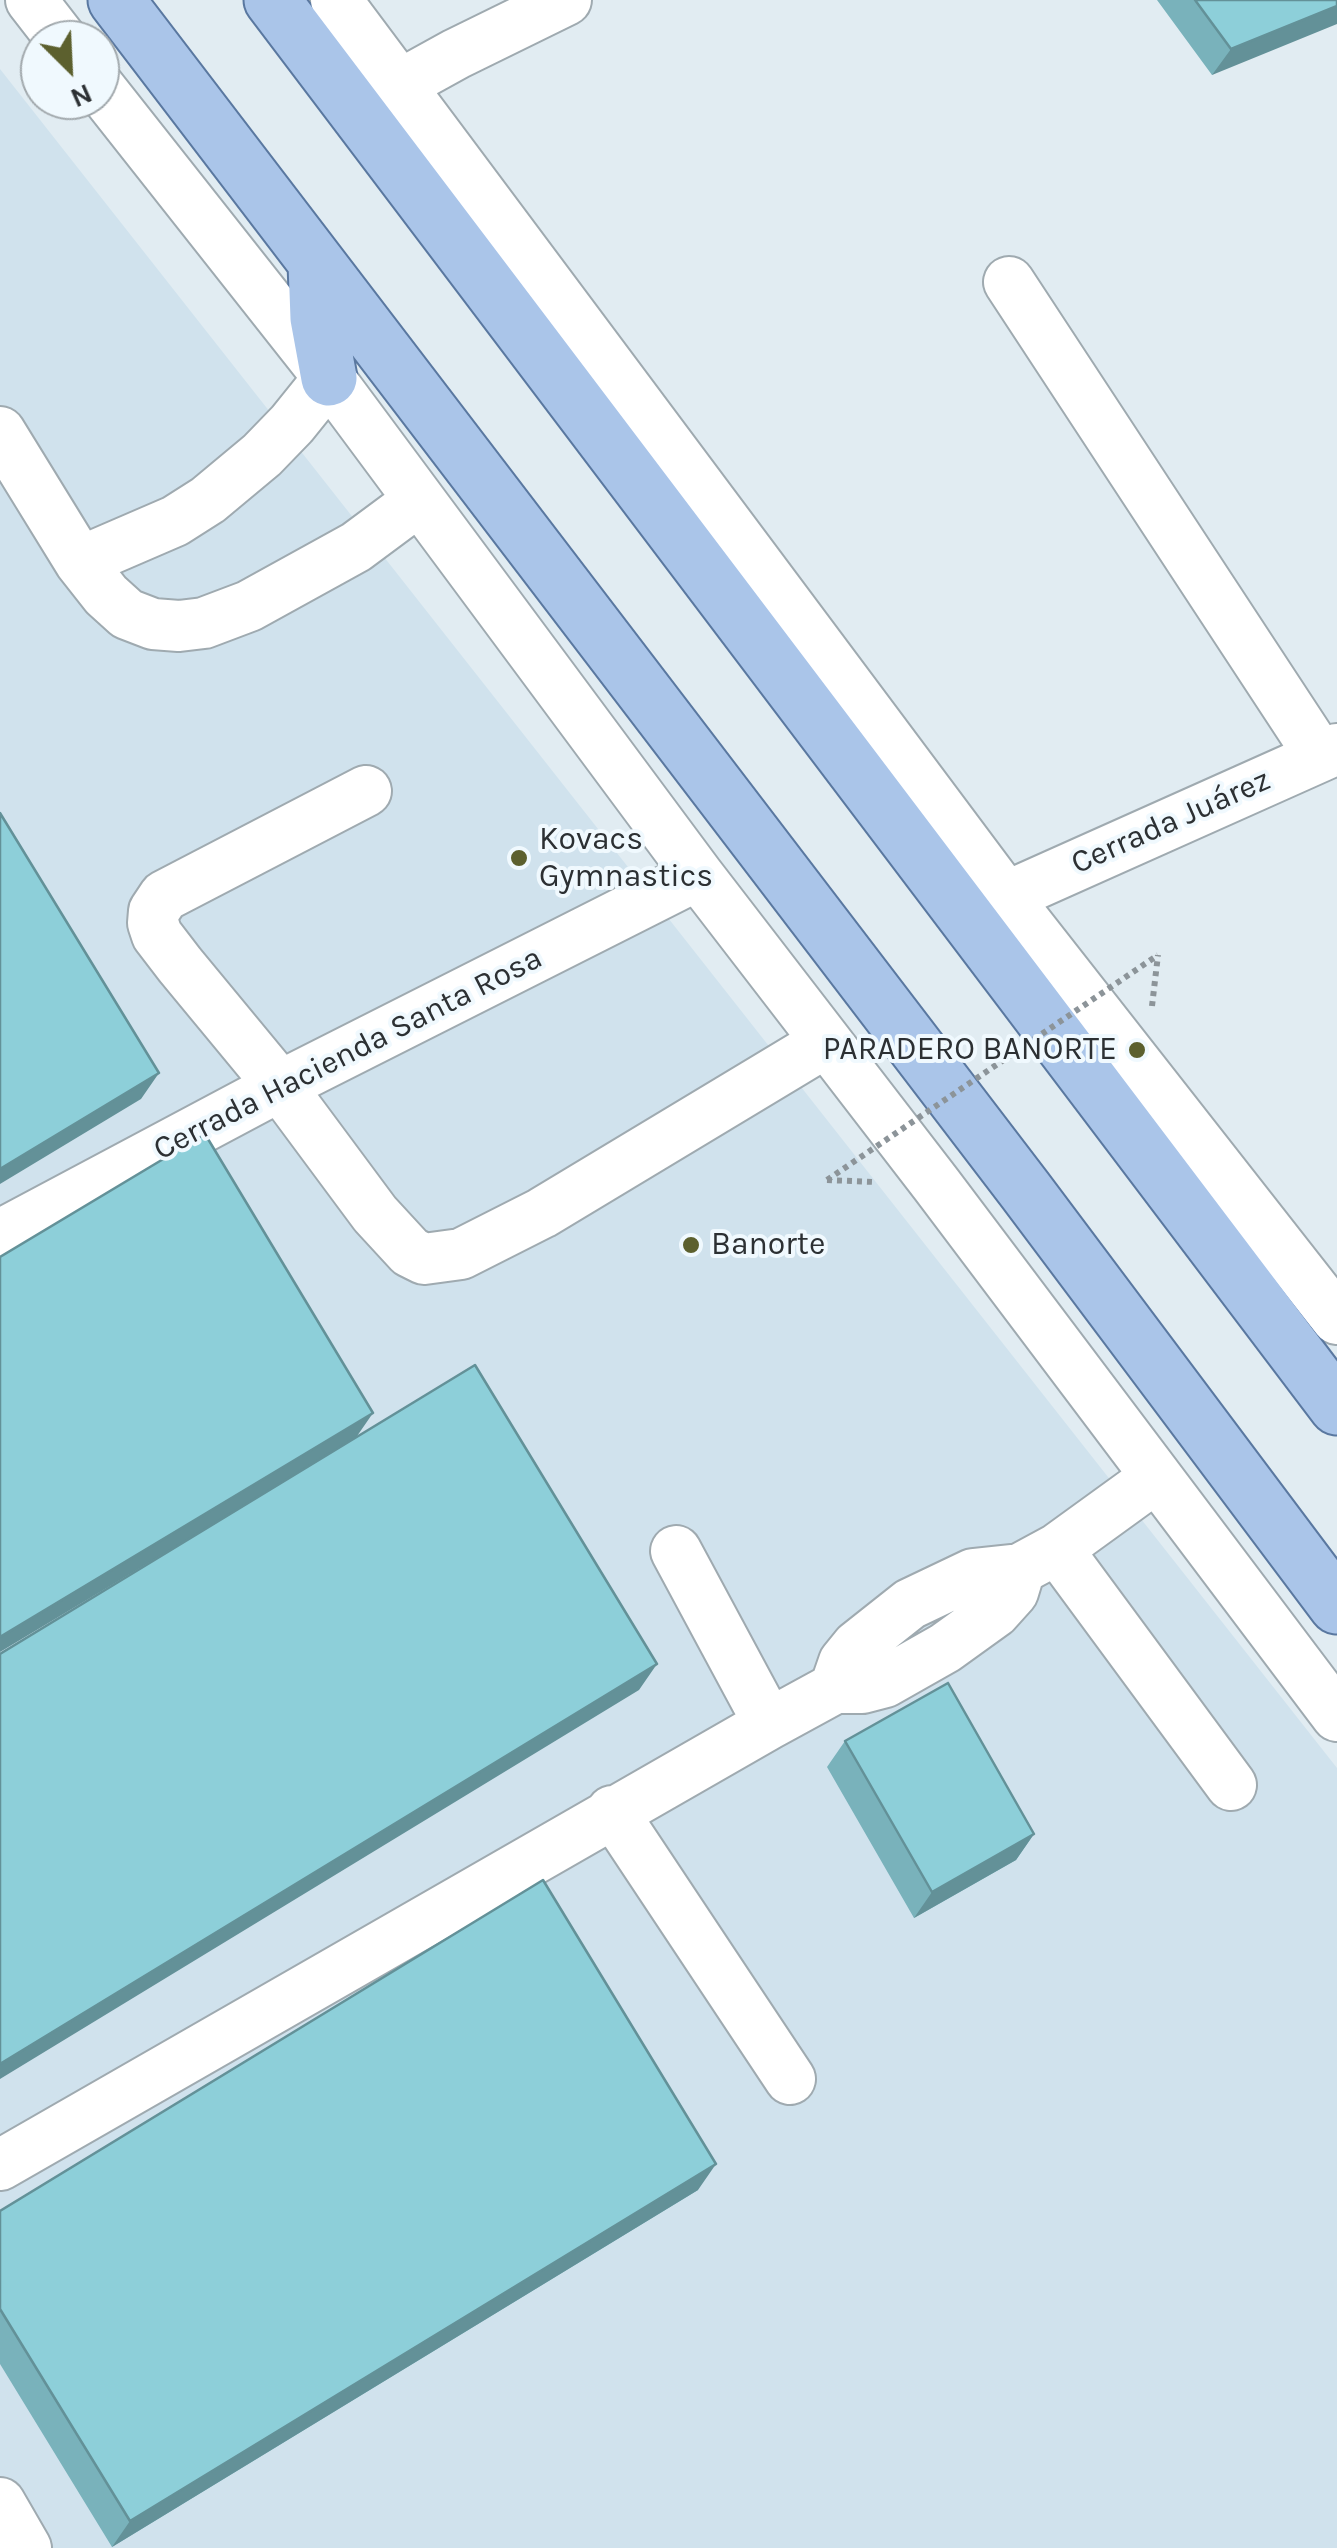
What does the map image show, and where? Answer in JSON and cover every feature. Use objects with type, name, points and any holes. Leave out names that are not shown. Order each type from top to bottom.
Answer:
[{"type":"main road","points":[[116,0],[1337,1606]]},
{"type":"main road","points":[[272,0],[1337,1407]]},
{"type":"main road","points":[[316,264],[318,318],[329,378]]},
{"type":"street","points":[[31,0],[46,20]]},
{"type":"street","points":[[336,0],[1006,896],[1144,1077],[1337,1318]]},
{"type":"street","points":[[398,86],[566,0]]},
{"type":"street","points":[[120,113],[329,378],[698,875],[1337,1716]]},
{"type":"street","points":[[1009,282],[1328,752]]},
{"type":"street","points":[[80,562],[175,521],[208,500],[272,445],[329,378]]},
{"type":"street","points":[[0,432],[80,562],[106,595],[127,614],[153,624],[204,623],[249,606],[356,547],[418,501]]},
{"type":"street","name":"Cerrada Juárez","points":[[1006,896],[1328,752]]},
{"type":"street","points":[[366,791],[164,896],[154,911],[157,935],[280,1086],[389,1232],[410,1252],[438,1260],[461,1254],[542,1213],[826,1042]]},
{"type":"street","name":"Cerrada Hacienda Santa Rosa","points":[[0,1236],[280,1086],[698,875]]},
{"type":"street","points":[[0,2165],[769,1724],[835,1688],[862,1688],[885,1682],[945,1648],[996,1612],[1038,1559],[1155,1478]]},
{"type":"street","points":[[676,1551],[769,1724]]},
{"type":"street","points":[[1038,1559],[1231,1785]]},
{"type":"street","points":[[612,1811],[790,2079]]},
{"type":"street","points":[[0,2504],[26,2548]]},
{"type":"path","points":[[827,1180],[1158,954]]},
{"type":"shaded area","points":[[0,69],[20,94],[20,120],[40,120],[1337,1768],[1337,2548],[0,2548]]},
{"type":"building","points":[[1195,0],[1337,0],[1337,6],[1231,49]]},
{"type":"building","points":[[0,813],[159,1073],[0,1169]]},
{"type":"building","points":[[205,1134],[373,1413],[0,1637],[0,1257]]},
{"type":"building","points":[[475,1365],[657,1664],[0,2064],[0,1654]]},
{"type":"building","points":[[948,1683],[1034,1834],[932,1892],[845,1741]]},
{"type":"building","points":[[543,1880],[716,2164],[130,2521],[0,2309],[0,2211]]},
{"type":"place","name":"Kovacs Gymnastics","points":[[519,858]]},
{"type":"place","name":"PARADERO BANORTE","points":[[1137,1050]]},
{"type":"place","name":"Banorte","points":[[691,1245]]}]
